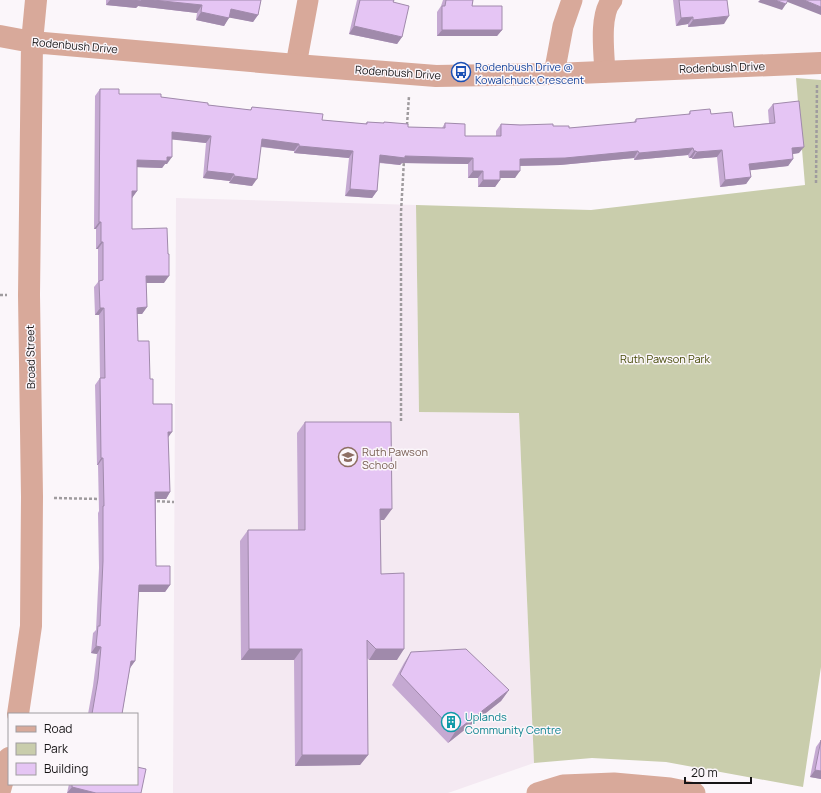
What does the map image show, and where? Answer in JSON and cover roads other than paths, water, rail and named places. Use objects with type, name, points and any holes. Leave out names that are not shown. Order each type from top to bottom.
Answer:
[{"type":"street","name":"Broad Street","points":[[18,713],[31,626],[32,497],[29,295],[32,42],[36,0]]},
{"type":"street","points":[[296,65],[308,0]]},
{"type":"street","points":[[554,74],[563,26],[572,0]]},
{"type":"street","points":[[605,72],[603,44],[604,22],[609,3],[612,0]]},
{"type":"street","name":"Rodenbush Drive","points":[[0,36],[32,42],[436,76],[554,74],[819,63]]},
{"type":"street","points":[[0,790],[8,762]]},
{"type":"street","points":[[537,793],[563,785],[614,783],[670,788],[695,793]]},
{"type":"place","name":"Rodenbush Drive @ Kowalchuck Crescent","points":[[461,72]]},
{"type":"place","name":"Ruth Pawson School","points":[[348,457]]},
{"type":"place","name":"Uplands Community Centre","points":[[451,722]]},
{"type":"park label","name":"Ruth Pawson Park","points":[[665,358]]}]
